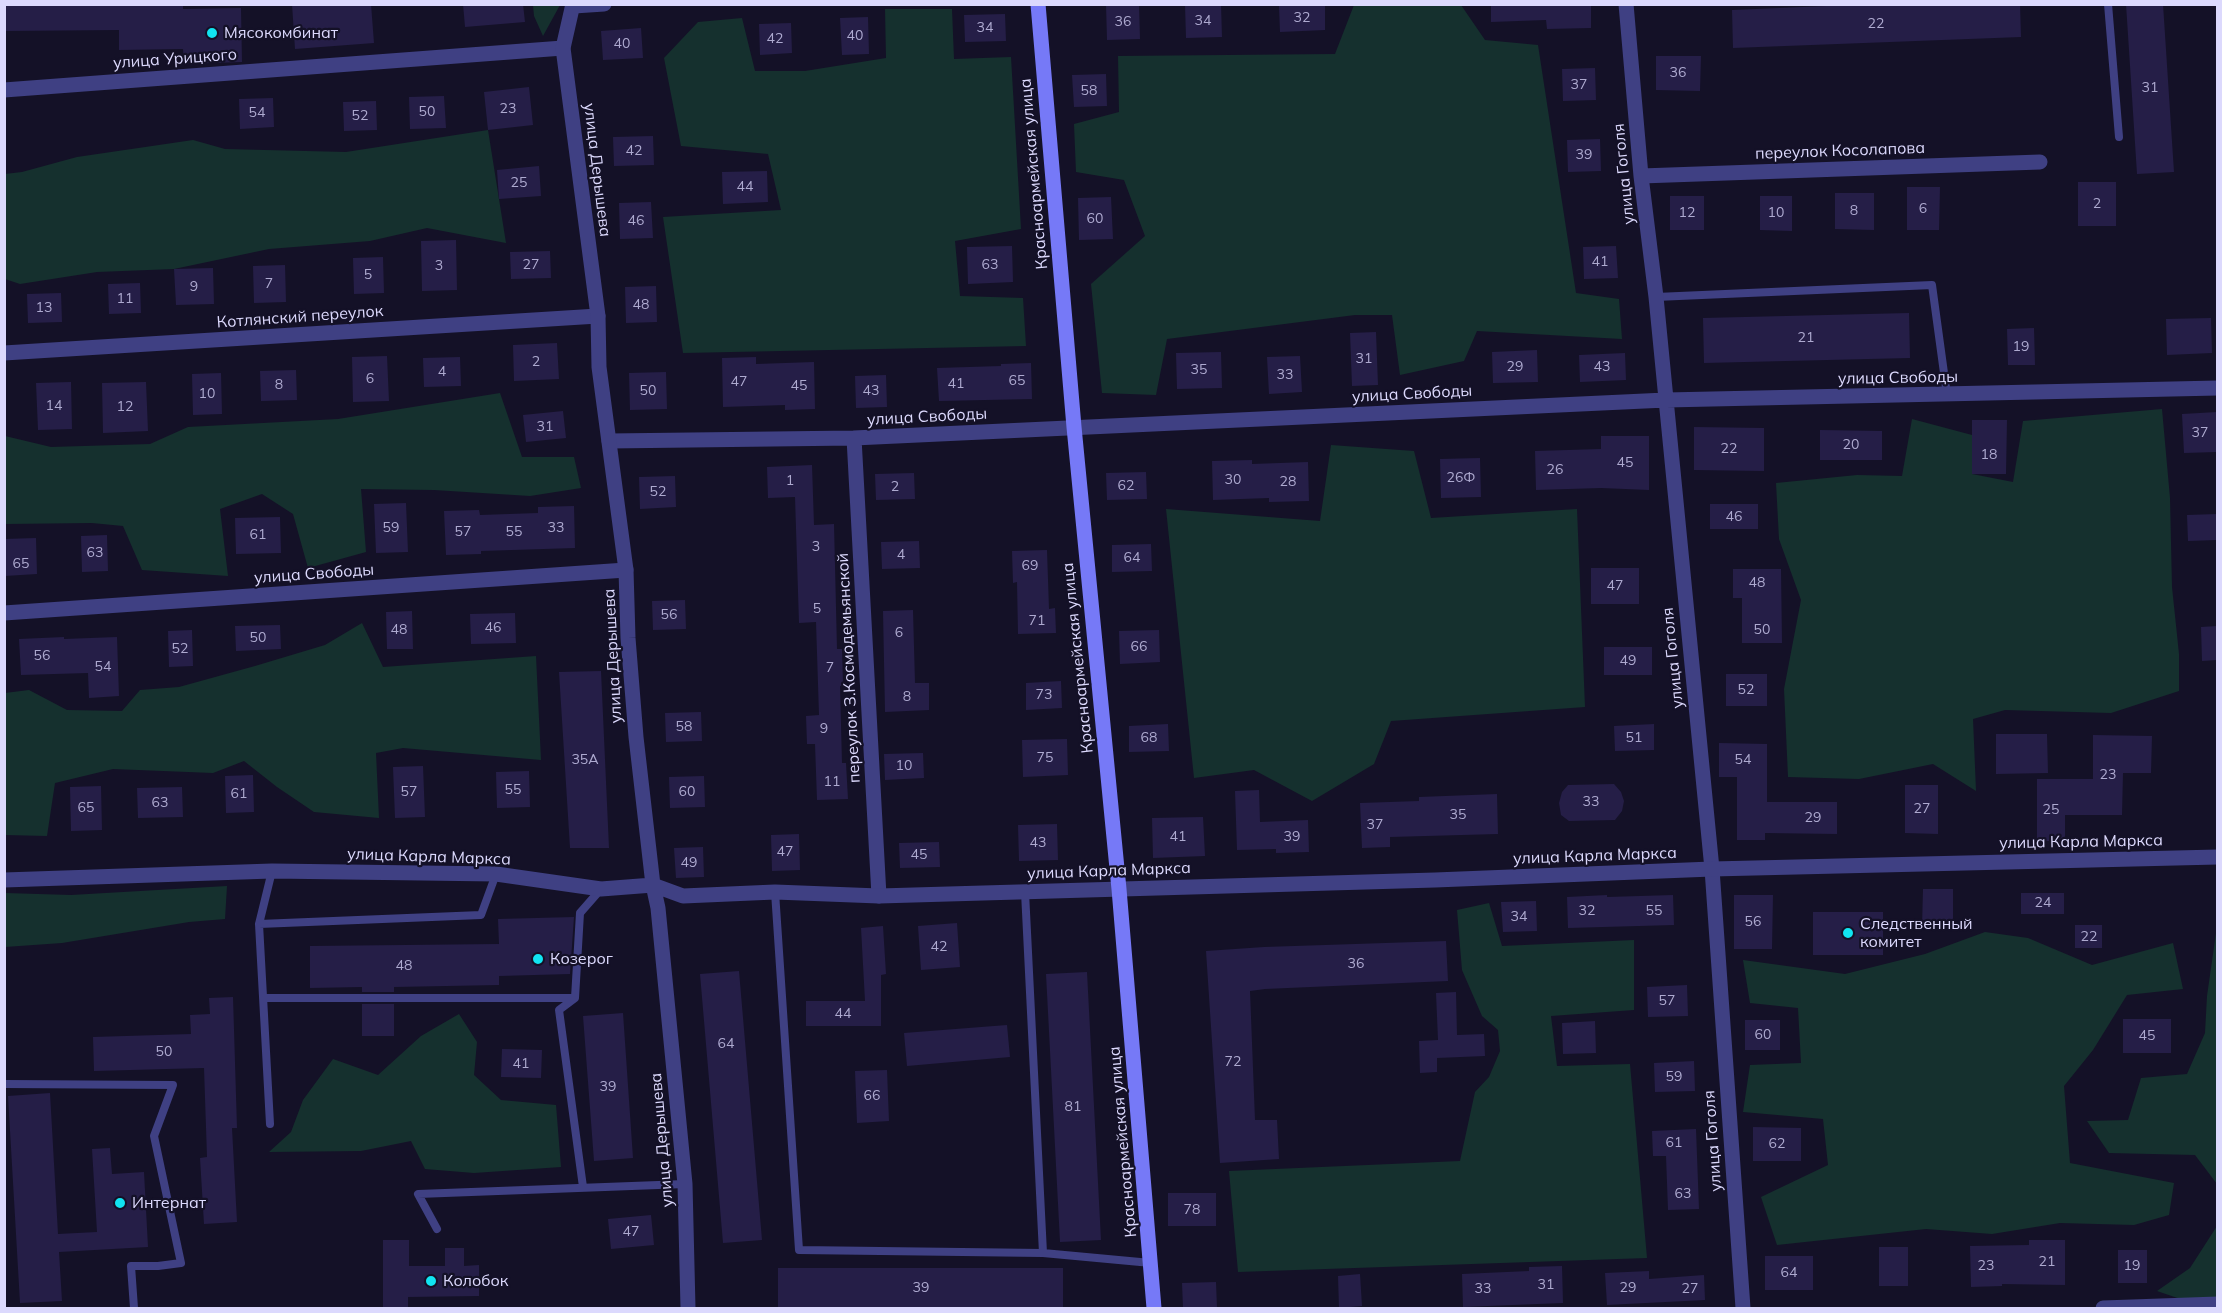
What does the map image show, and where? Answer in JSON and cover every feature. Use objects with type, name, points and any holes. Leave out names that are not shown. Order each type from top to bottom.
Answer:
[{"type":"main road","name":"Красноармейская улица","points":[[1038,4],[1074,427],[1119,889],[1154,1308]]},
{"type":"street","points":[[574,5],[604,4]]},
{"type":"street","name":"улица Гоголя","points":[[1626,4],[1641,176],[1656,297],[1712,869],[1743,1308]]},
{"type":"street","name":"улица Дерышева","points":[[574,5],[563,48],[598,316],[599,367],[626,570],[628,638],[636,737],[653,885],[658,908],[685,1184],[688,1308]]},
{"type":"street","name":"улица Урицкого","points":[[4,90],[563,48]]},
{"type":"street","name":"переулок Косолапова","points":[[1641,176],[2040,162]]},
{"type":"street","name":"Котлянский переулок","points":[[4,353],[598,316]]},
{"type":"street","name":"улица Свободы","points":[[609,441],[854,438],[1666,400],[2217,388]]},
{"type":"street","name":"переулок З.Космодемьянской","points":[[854,438],[879,896]]},
{"type":"street","name":"улица Свободы","points":[[4,613],[626,570]]},
{"type":"street","name":"улица Карла Маркса","points":[[4,880],[272,871],[496,874],[601,889],[653,885],[683,896],[775,892],[879,896],[1435,880],[1712,869],[2217,857]]},
{"type":"street","points":[[2103,1308],[2217,1304]]},
{"type":"lane","points":[[2108,4],[2119,137]]},
{"type":"lane","points":[[1656,297],[1932,285],[1947,395]]},
{"type":"lane","points":[[270,1124],[259,924],[272,871]]},
{"type":"lane","points":[[259,924],[481,915],[496,874]]},
{"type":"lane","points":[[583,1187],[559,1010],[575,998],[580,913],[601,889]]},
{"type":"lane","points":[[775,892],[799,1250],[1043,1253],[1151,1263]]},
{"type":"lane","points":[[1025,892],[1043,1253]]},
{"type":"lane","points":[[264,998],[575,998]]},
{"type":"lane","points":[[4,1084],[173,1085],[154,1136],[181,1263],[132,1266],[134,1308]]},
{"type":"lane","points":[[437,1229],[418,1194],[685,1184]]},
{"type":"green space","points":[[533,5],[560,5],[543,36],[534,16]]},
{"type":"green space","points":[[1354,5],[1461,5],[1485,40],[1538,45],[1576,293],[1619,299],[1622,339],[1477,331],[1464,361],[1400,375],[1392,315],[1355,315],[1167,339],[1156,395],[1102,393],[1091,284],[1145,236],[1124,180],[1076,172],[1074,124],[1119,112],[1118,56],[1335,54]]},
{"type":"green space","points":[[885,9],[952,9],[954,59],[1011,57],[1021,229],[955,241],[960,296],[1023,298],[1026,346],[683,353],[663,217],[781,210],[768,154],[681,146],[664,58],[698,22],[742,18],[755,71],[805,71],[886,58]]},
{"type":"green space","points":[[488,130],[506,243],[427,228],[370,241],[269,249],[174,269],[97,272],[20,284],[5,279],[5,174],[22,172],[77,157],[193,140],[225,149],[346,152]]},
{"type":"green space","points":[[500,393],[522,457],[574,457],[581,488],[530,496],[434,490],[361,489],[366,552],[308,568],[293,514],[262,494],[220,509],[228,576],[142,570],[123,526],[92,523],[5,524],[5,436],[51,447],[150,444],[188,427],[338,419]]},
{"type":"green space","points":[[2162,409],[2170,498],[2172,587],[2179,654],[2179,691],[2111,713],[2005,710],[1973,719],[1976,791],[1933,764],[1859,779],[1788,777],[1784,689],[1801,600],[1779,539],[1776,483],[1857,475],[1902,476],[1912,419],[1972,435],[1972,474],[2013,482],[2023,421]]},
{"type":"green space","points":[[1331,445],[1414,451],[1431,518],[1577,509],[1585,707],[1391,721],[1374,764],[1312,801],[1254,770],[1194,778],[1166,509],[1320,521]]},
{"type":"green space","points":[[362,623],[383,667],[536,656],[541,760],[403,748],[376,753],[379,818],[314,812],[244,761],[213,773],[113,769],[55,783],[47,836],[5,835],[5,693],[29,690],[67,710],[122,711],[140,690],[179,687],[325,645]]},
{"type":"green space","points":[[227,886],[225,919],[189,922],[62,943],[5,947],[5,893],[71,895]]},
{"type":"green space","points":[[1489,903],[1502,946],[1634,940],[1634,1010],[1551,1016],[1557,1066],[1630,1064],[1647,1258],[1238,1272],[1229,1171],[1460,1161],[1475,1092],[1489,1077],[1500,1051],[1498,1030],[1482,1016],[1462,970],[1457,910]]},
{"type":"green space","points":[[2217,926],[2217,1184],[2195,1155],[2109,1153],[2087,1121],[2128,1120],[2141,1078],[2187,1074],[2205,1033],[2207,996]]},
{"type":"green space","points":[[1985,932],[2028,938],[2092,965],[2173,943],[2183,989],[2127,995],[2093,1050],[2064,1086],[2070,1163],[2174,1183],[2169,1215],[2134,1225],[2060,1223],[1992,1234],[1926,1229],[1777,1245],[1761,1197],[1828,1165],[1823,1119],[1743,1112],[1750,1065],[1801,1063],[1798,1008],[1750,1003],[1743,960],[1845,974],[1925,954]]},
{"type":"green space","points":[[459,1014],[477,1042],[474,1075],[501,1100],[556,1105],[561,1167],[474,1173],[425,1169],[411,1141],[361,1151],[269,1152],[291,1132],[303,1100],[333,1059],[378,1075],[421,1036]]},
{"type":"green space","points":[[2217,1226],[2217,1299],[2198,1305],[2157,1291],[2190,1268]]},
{"type":"building","name":"Мясокомбинат","points":[[4,4],[183,4],[183,9],[241,8],[242,62],[184,64],[183,49],[119,50],[119,30],[4,31]]},
{"type":"building","points":[[292,4],[371,4],[374,43],[295,49]]},
{"type":"building","points":[[463,4],[523,4],[525,22],[465,27]]},
{"type":"building","points":[[1106,4],[1139,4],[1140,39],[1107,40]]},
{"type":"building","points":[[1221,4],[1222,37],[1186,38],[1185,5]]},
{"type":"building","points":[[1325,4],[1325,30],[1280,32],[1279,6]]},
{"type":"building","points":[[1491,4],[1591,4],[1591,28],[1547,29],[1546,20],[1491,22]]},
{"type":"building","points":[[1873,4],[2020,4],[2021,37],[1733,48],[1732,10]]},
{"type":"building","points":[[2126,4],[2163,4],[2174,172],[2137,174]]},
{"type":"building","points":[[1005,14],[1006,41],[965,42],[964,15]]},
{"type":"building","points":[[868,17],[869,54],[842,55],[840,18]]},
{"type":"building","points":[[791,23],[792,53],[760,55],[759,24]]},
{"type":"building","points":[[641,28],[643,58],[603,60],[601,31]]},
{"type":"building","points":[[1656,56],[1701,56],[1700,91],[1656,90]]},
{"type":"building","points":[[1595,68],[1596,100],[1563,101],[1562,69]]},
{"type":"building","points":[[1106,74],[1107,106],[1074,107],[1072,75]]},
{"type":"building","points":[[529,87],[533,125],[488,130],[484,92]]},
{"type":"building","points":[[444,96],[446,128],[410,129],[409,97]]},
{"type":"building","points":[[273,98],[274,127],[240,129],[239,99]]},
{"type":"building","points":[[376,101],[377,130],[344,131],[343,102]]},
{"type":"building","points":[[653,136],[654,165],[614,166],[613,137]]},
{"type":"building","points":[[1600,139],[1601,171],[1568,172],[1567,140]]},
{"type":"building","points":[[539,166],[541,196],[499,199],[497,170]]},
{"type":"building","points":[[767,171],[768,202],[723,204],[722,172]]},
{"type":"building","points":[[2078,182],[2116,182],[2116,226],[2078,226]]},
{"type":"building","points":[[1907,187],[1940,187],[1939,230],[1907,230]]},
{"type":"building","points":[[1835,193],[1874,193],[1874,230],[1835,229]]},
{"type":"building","points":[[1670,196],[1704,196],[1704,230],[1670,230]]},
{"type":"building","points":[[1760,196],[1792,196],[1792,231],[1760,230]]},
{"type":"building","points":[[1111,197],[1113,239],[1079,240],[1078,198]]},
{"type":"building","points":[[651,202],[653,238],[620,239],[619,203]]},
{"type":"building","points":[[456,240],[457,290],[422,291],[421,241]]},
{"type":"building","points":[[1012,246],[1013,282],[968,284],[967,247]]},
{"type":"building","points":[[1616,246],[1618,278],[1584,279],[1583,247]]},
{"type":"building","points":[[550,251],[551,278],[511,279],[510,252]]},
{"type":"building","points":[[383,257],[384,293],[354,294],[353,258]]},
{"type":"building","points":[[285,265],[286,302],[254,303],[253,266]]},
{"type":"building","points":[[213,268],[214,304],[176,305],[174,269]]},
{"type":"building","points":[[140,283],[141,313],[109,314],[108,284]]},
{"type":"building","points":[[656,286],[657,322],[626,323],[625,287]]},
{"type":"building","points":[[61,293],[62,322],[28,323],[27,294]]},
{"type":"building","points":[[1909,313],[1910,358],[1704,363],[1703,318]]},
{"type":"building","points":[[2211,318],[2212,353],[2167,355],[2166,319]]},
{"type":"building","points":[[2034,328],[2035,365],[2008,365],[2007,329]]},
{"type":"building","points":[[1376,332],[1378,385],[1352,386],[1350,333]]},
{"type":"building","points":[[557,343],[559,379],[514,381],[513,345]]},
{"type":"building","points":[[1537,350],[1538,382],[1493,383],[1492,352]]},
{"type":"building","points":[[1221,352],[1222,388],[1177,389],[1176,353]]},
{"type":"building","points":[[1625,353],[1626,380],[1580,382],[1579,355]]},
{"type":"building","points":[[387,356],[389,401],[353,402],[352,357]]},
{"type":"building","points":[[1300,356],[1302,392],[1269,394],[1267,357]]},
{"type":"building","points":[[460,357],[461,386],[424,387],[423,358]]},
{"type":"building","points":[[756,357],[756,364],[814,362],[815,409],[785,410],[785,405],[723,407],[722,358]]},
{"type":"building","points":[[1031,363],[1032,399],[939,401],[937,368]]},
{"type":"building","points":[[296,370],[297,400],[261,401],[260,371]]},
{"type":"building","points":[[666,372],[667,409],[630,410],[629,373]]},
{"type":"building","points":[[221,373],[222,414],[193,415],[192,374]]},
{"type":"building","points":[[886,375],[887,407],[856,408],[855,376]]},
{"type":"building","points":[[71,382],[72,429],[38,430],[36,383]]},
{"type":"building","points":[[146,382],[148,431],[103,433],[102,383]]},
{"type":"building","points":[[563,411],[566,438],[526,442],[523,415]]},
{"type":"building","points":[[2217,412],[2217,452],[2184,453],[2182,414]]},
{"type":"building","points":[[1972,420],[2007,420],[2006,474],[1972,474]]},
{"type":"building","points":[[1694,427],[1764,428],[1764,471],[1694,470]]},
{"type":"building","points":[[1820,430],[1882,431],[1882,460],[1820,460]]},
{"type":"building","points":[[1601,436],[1649,436],[1649,490],[1601,488],[1536,490],[1535,451],[1601,449]]},
{"type":"building","points":[[1480,458],[1481,497],[1441,498],[1440,459]]},
{"type":"building","points":[[1252,460],[1252,464],[1308,462],[1309,501],[1269,502],[1269,498],[1213,500],[1212,461]]},
{"type":"building","points":[[812,465],[814,525],[834,524],[837,649],[842,649],[843,685],[840,686],[842,763],[846,763],[848,799],[817,800],[815,744],[807,744],[806,716],[819,715],[816,622],[799,623],[795,497],[768,498],[767,467]]},
{"type":"building","points":[[1146,472],[1147,499],[1107,500],[1106,473]]},
{"type":"building","points":[[914,473],[915,499],[876,500],[875,474]]},
{"type":"building","points":[[675,476],[676,507],[640,509],[639,477]]},
{"type":"building","points":[[406,503],[408,552],[376,553],[374,504]]},
{"type":"building","points":[[1710,504],[1758,504],[1758,529],[1710,529]]},
{"type":"building","points":[[574,506],[575,548],[481,551],[481,554],[446,555],[444,511],[479,510],[480,515],[538,513],[538,507]]},
{"type":"building","points":[[2217,514],[2217,540],[2188,541],[2187,515]]},
{"type":"building","points":[[280,517],[281,553],[236,554],[235,518]]},
{"type":"building","points":[[107,535],[108,571],[82,572],[81,536]]},
{"type":"building","points":[[36,538],[37,574],[5,576],[4,539]]},
{"type":"building","points":[[919,541],[920,568],[882,569],[881,542]]},
{"type":"building","points":[[1151,544],[1152,571],[1112,572],[1112,545]]},
{"type":"building","points":[[1047,550],[1049,609],[1055,608],[1056,633],[1018,634],[1017,582],[1013,583],[1012,551]]},
{"type":"building","points":[[1591,568],[1639,568],[1639,604],[1591,604]]},
{"type":"building","points":[[1733,569],[1781,569],[1782,643],[1742,643],[1742,598],[1733,598]]},
{"type":"building","points":[[685,600],[686,629],[653,630],[652,601]]},
{"type":"building","points":[[913,610],[915,683],[929,683],[929,710],[885,712],[883,611]]},
{"type":"building","points":[[412,611],[413,649],[387,649],[386,612]]},
{"type":"building","points":[[515,613],[516,643],[471,644],[470,614]]},
{"type":"building","points":[[280,625],[281,649],[236,651],[235,626]]},
{"type":"building","points":[[2217,626],[2217,660],[2202,661],[2201,627]]},
{"type":"building","points":[[192,630],[193,666],[169,667],[168,631]]},
{"type":"building","points":[[1159,630],[1160,662],[1120,664],[1119,631]]},
{"type":"building","points":[[64,637],[64,639],[117,637],[119,696],[89,698],[88,673],[21,675],[19,639]]},
{"type":"building","points":[[1604,647],[1652,647],[1652,675],[1604,675]]},
{"type":"building","points":[[601,671],[609,848],[570,848],[559,672]]},
{"type":"building","points":[[1726,674],[1767,674],[1767,706],[1726,706]]},
{"type":"building","points":[[1061,681],[1062,708],[1026,710],[1026,683]]},
{"type":"building","points":[[701,712],[702,741],[666,742],[665,713]]},
{"type":"building","points":[[1168,724],[1169,751],[1129,752],[1129,726]]},
{"type":"building","points":[[1654,724],[1654,750],[1615,751],[1614,726]]},
{"type":"building","points":[[1996,734],[2047,734],[2048,773],[1996,774]]},
{"type":"building","points":[[2093,735],[2152,736],[2151,773],[2123,773],[2122,815],[2065,815],[2065,841],[2037,841],[2037,779],[2093,779]]},
{"type":"building","points":[[1067,739],[1068,775],[1023,777],[1022,740]]},
{"type":"building","points":[[1719,743],[1767,744],[1767,802],[1837,802],[1837,834],[1765,833],[1765,840],[1737,840],[1737,777],[1719,777]]},
{"type":"building","points":[[923,753],[924,778],[885,780],[884,754]]},
{"type":"building","points":[[423,766],[425,817],[395,818],[393,767]]},
{"type":"building","points":[[529,771],[530,807],[497,808],[496,772]]},
{"type":"building","points":[[253,775],[254,812],[226,813],[225,776]]},
{"type":"building","points":[[704,776],[705,807],[670,808],[669,777]]},
{"type":"building","points":[[1614,784],[1621,792],[1624,801],[1622,811],[1615,820],[1569,821],[1561,815],[1559,803],[1562,792],[1568,785]]},
{"type":"building","points":[[1905,785],[1938,785],[1938,834],[1905,833]]},
{"type":"building","points":[[101,786],[102,830],[71,831],[70,787]]},
{"type":"building","points":[[182,787],[183,817],[138,818],[137,788]]},
{"type":"building","points":[[1259,790],[1260,822],[1308,820],[1309,852],[1276,853],[1276,849],[1237,850],[1235,791]]},
{"type":"building","points":[[1497,794],[1498,834],[1390,837],[1390,847],[1362,848],[1360,803],[1419,801],[1419,797]]},
{"type":"building","points":[[1203,817],[1205,856],[1153,858],[1152,818]]},
{"type":"building","points":[[1057,824],[1058,860],[1019,861],[1018,825]]},
{"type":"building","points":[[799,834],[800,870],[772,871],[771,835]]},
{"type":"building","points":[[939,842],[940,867],[900,868],[899,843]]},
{"type":"building","points":[[703,847],[704,877],[676,878],[674,848]]},
{"type":"building","points":[[1923,889],[1953,889],[1953,927],[1922,927]]},
{"type":"building","points":[[2021,893],[2064,893],[2064,914],[2021,914]]},
{"type":"building","points":[[1607,895],[1607,897],[1673,895],[1674,925],[1568,928],[1567,897]]},
{"type":"building","points":[[1734,895],[1773,895],[1772,949],[1734,949]]},
{"type":"building","points":[[1536,901],[1537,931],[1503,932],[1501,902]]},
{"type":"building","name":"Следственный комитет","points":[[1813,912],[1883,912],[1883,955],[1813,955]]},
{"type":"building","points":[[574,917],[570,974],[499,976],[499,985],[394,987],[394,992],[362,992],[362,987],[310,988],[310,946],[499,944],[498,919]]},
{"type":"building","points":[[957,923],[960,967],[921,970],[918,926]]},
{"type":"building","points":[[2075,925],[2102,925],[2102,948],[2075,948]]},
{"type":"building","points":[[883,926],[886,974],[881,975],[881,1026],[806,1026],[806,1001],[865,1001],[861,928]]},
{"type":"building","points":[[1446,941],[1448,981],[1250,991],[1255,1120],[1277,1120],[1279,1159],[1220,1163],[1206,951]]},
{"type":"building","points":[[739,971],[762,1240],[723,1243],[700,974]]},
{"type":"building","points":[[1087,972],[1101,1240],[1060,1242],[1046,974]]},
{"type":"building","points":[[1687,985],[1688,1016],[1648,1017],[1647,987]]},
{"type":"building","points":[[1456,992],[1457,1035],[1484,1034],[1485,1056],[1437,1058],[1437,1072],[1420,1073],[1419,1041],[1438,1040],[1436,993]]},
{"type":"building","points":[[233,997],[237,1128],[232,1128],[237,1222],[204,1224],[200,1158],[207,1157],[204,1068],[94,1071],[93,1037],[191,1034],[190,1015],[210,1014],[209,998]]},
{"type":"building","points":[[362,1004],[394,1004],[394,1036],[362,1036]]},
{"type":"building","points":[[623,1013],[633,1158],[594,1161],[583,1016]]},
{"type":"building","points":[[2123,1019],[2171,1019],[2171,1053],[2123,1053]]},
{"type":"building","points":[[1745,1020],[1780,1020],[1780,1050],[1745,1050]]},
{"type":"building","points":[[1595,1021],[1596,1053],[1563,1054],[1562,1023]]},
{"type":"building","points":[[1007,1025],[1010,1057],[907,1066],[904,1033]]},
{"type":"building","points":[[502,1049],[542,1050],[541,1078],[501,1077]]},
{"type":"building","points":[[1694,1061],[1695,1091],[1655,1092],[1654,1063]]},
{"type":"building","points":[[887,1070],[889,1121],[857,1123],[855,1071]]},
{"type":"building","name":"Интернат","points":[[50,1093],[58,1234],[97,1232],[92,1149],[110,1148],[112,1174],[144,1172],[148,1247],[59,1252],[62,1301],[20,1303],[8,1096]]},
{"type":"building","points":[[1753,1127],[1801,1128],[1801,1161],[1753,1161]]},
{"type":"building","points":[[1696,1129],[1699,1209],[1668,1210],[1666,1156],[1653,1156],[1652,1131]]},
{"type":"building","points":[[1168,1193],[1216,1193],[1216,1226],[1168,1226]]},
{"type":"building","points":[[651,1215],[654,1245],[611,1249],[608,1219]]},
{"type":"building","name":"Колобок","points":[[383,1240],[409,1240],[409,1266],[445,1266],[445,1248],[464,1248],[464,1266],[479,1265],[479,1296],[408,1297],[408,1308],[383,1308]]},
{"type":"building","points":[[2029,1240],[2065,1240],[2065,1285],[2002,1284],[2002,1286],[1971,1287],[1970,1246],[2029,1245]]},
{"type":"building","points":[[1879,1247],[1908,1247],[1908,1286],[1879,1286]]},
{"type":"building","points":[[2118,1250],[2147,1250],[2147,1283],[2118,1283]]},
{"type":"building","points":[[1765,1256],[1813,1256],[1813,1290],[1765,1290]]},
{"type":"building","points":[[1562,1266],[1563,1303],[1463,1307],[1462,1274],[1529,1271],[1529,1267]]},
{"type":"building","points":[[778,1268],[1063,1268],[1063,1308],[778,1308]]},
{"type":"building","points":[[1649,1271],[1649,1279],[1704,1275],[1705,1300],[1607,1305],[1605,1273]]},
{"type":"building","points":[[1360,1274],[1362,1306],[1339,1308],[1338,1276]]},
{"type":"building","points":[[1216,1282],[1217,1308],[1183,1308],[1182,1283]]},
{"type":"place","name":"Мясокомбинат","points":[[212,33]]},
{"type":"place","name":"Следственный комитет","points":[[1848,933]]},
{"type":"place","name":"Козерог","points":[[538,959]]},
{"type":"place","name":"Интернат","points":[[120,1203]]},
{"type":"place","name":"Колобок","points":[[431,1281]]}]
